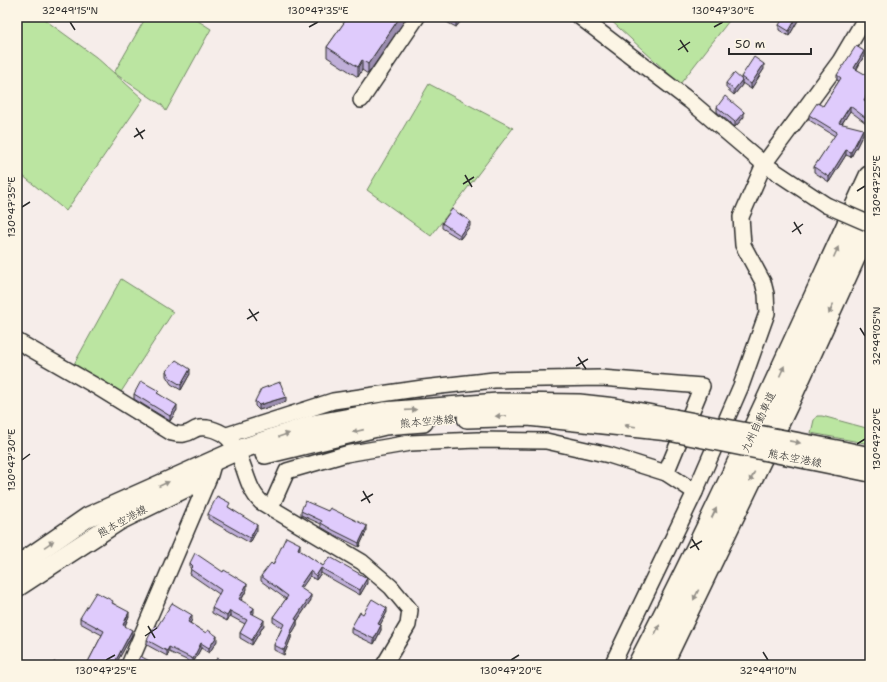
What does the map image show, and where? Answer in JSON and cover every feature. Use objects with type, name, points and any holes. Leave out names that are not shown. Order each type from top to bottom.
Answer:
[{"type":"highway","name":"九州自動車道","points":[[640,665],[770,397],[870,176]]},
{"type":"highway","name":"九州自動車道","points":[[661,665],[787,404],[870,223]]},
{"type":"main road","name":"熊本空港線","points":[[17,587],[118,521],[212,468],[235,449],[312,425],[383,412],[491,404],[579,404],[615,408],[672,425],[839,458],[870,457]]},
{"type":"main road","name":"熊本空港線","points":[[839,458],[870,472]]},
{"type":"main road","name":"熊本空港線","points":[[17,566],[88,518],[212,468]]},
{"type":"street","points":[[361,100],[417,17]]},
{"type":"street","points":[[580,17],[690,101],[764,164],[826,205],[870,223]]},
{"type":"street","points":[[612,665],[695,492],[741,386],[767,313],[766,294],[763,282],[743,245],[740,217],[764,164],[840,61],[866,17]]},
{"type":"street","points":[[17,341],[99,388],[172,433],[185,434],[196,427],[209,429],[235,449],[254,495],[261,502],[362,562],[391,587],[410,610],[408,625],[384,665]]},
{"type":"street","points":[[235,449],[334,402],[423,388],[494,380],[601,378],[702,386],[666,473]]},
{"type":"street","points":[[271,507],[287,471],[346,454],[410,443],[477,440],[546,442],[609,455],[666,473],[695,492]]},
{"type":"street","points":[[129,665],[212,468]]},
{"type":"green space","points":[[17,17],[41,17],[96,57],[143,99],[66,211],[17,171]]},
{"type":"green space","points":[[146,17],[192,17],[211,29],[166,111],[162,105],[114,73]]},
{"type":"green space","points":[[607,17],[732,17],[680,84]]},
{"type":"green space","points":[[429,84],[513,128],[431,236],[367,190]]},
{"type":"green space","points":[[121,279],[173,312],[121,392],[74,364]]},
{"type":"green space","points":[[817,416],[870,429],[870,444],[811,433],[814,420]]},
{"type":"building","points":[[348,17],[400,17],[368,64],[362,60],[358,67],[327,47]]},
{"type":"building","points":[[784,17],[797,17],[789,31],[779,25]]},
{"type":"building","points":[[856,46],[864,51],[854,68],[870,77],[870,89],[864,100],[870,105],[870,112],[866,118],[850,106],[839,123],[863,129],[851,152],[846,150],[829,177],[814,167],[837,132],[809,115],[817,103],[823,106],[841,78],[837,75]]},
{"type":"building","points":[[754,57],[764,64],[751,84],[741,77]]},
{"type":"building","points":[[734,73],[742,80],[734,90],[726,83]]},
{"type":"building","points":[[725,96],[744,112],[735,122],[717,107]]},
{"type":"building","points":[[452,209],[470,221],[460,235],[442,223]]},
{"type":"building","points":[[176,360],[190,369],[181,385],[171,379],[166,371]]},
{"type":"building","points":[[141,381],[159,391],[157,393],[177,405],[170,416],[134,394]]},
{"type":"building","points":[[280,382],[286,397],[259,405],[255,401],[261,389]]},
{"type":"building","points":[[217,496],[230,503],[228,507],[257,525],[250,538],[208,514]]},
{"type":"building","points":[[305,501],[328,511],[330,508],[367,526],[359,543],[321,523],[322,521],[301,511]]},
{"type":"building","points":[[286,537],[300,544],[298,549],[323,566],[330,557],[367,578],[360,590],[321,568],[316,576],[310,571],[299,587],[311,595],[295,619],[297,620],[290,633],[284,650],[274,645],[284,624],[273,617],[288,596],[261,576],[271,563],[273,565]]},
{"type":"building","points":[[195,553],[223,572],[224,570],[247,584],[239,599],[254,608],[251,613],[264,620],[252,640],[240,633],[247,620],[230,611],[227,616],[212,608],[221,590],[190,569],[193,566],[190,563]]},
{"type":"building","points":[[96,592],[129,612],[123,625],[132,630],[116,660],[115,665],[87,664],[104,631],[80,618]]},
{"type":"building","points":[[372,599],[387,608],[378,624],[381,625],[374,639],[351,628],[360,612],[363,614]]},
{"type":"building","points":[[172,603],[192,615],[188,622],[206,633],[208,630],[217,636],[209,648],[201,643],[193,659],[169,647],[167,651],[147,640],[155,625],[157,627]]},
{"type":"building","points":[[17,637],[21,643],[17,646]]},
{"type":"building","points":[[140,656],[157,665],[136,665]]},
{"type":"building","points":[[217,658],[231,665],[213,665]]},
{"type":"building","points":[[335,660],[344,665],[333,665]]},
{"type":"building","points":[[54,662],[65,665],[53,665]]}]
